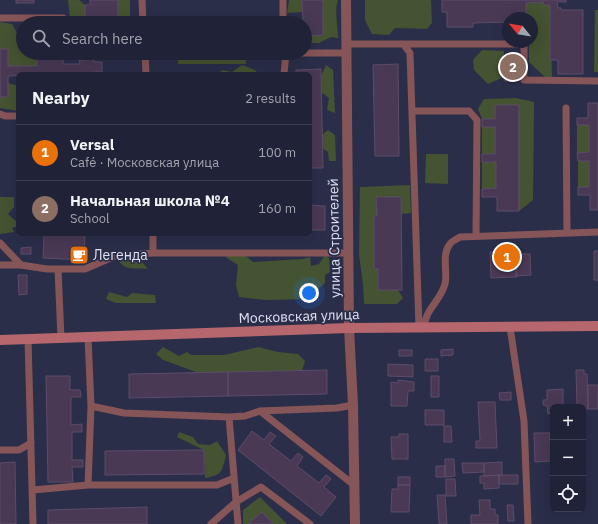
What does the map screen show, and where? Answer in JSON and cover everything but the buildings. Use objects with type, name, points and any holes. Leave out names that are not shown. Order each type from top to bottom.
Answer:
[{"type":"street","name":"улица Строителей","points":[[346,0],[349,328],[353,405],[355,524]]},
{"type":"street","name":"Московская улица","points":[[0,340],[349,328],[598,326]]},
{"type":"lane","points":[[142,0],[143,16]]},
{"type":"lane","points":[[282,0],[283,16]]},
{"type":"lane","points":[[0,18],[16,18]]},
{"type":"lane","points":[[312,51],[404,45],[524,44],[524,80],[598,81]]},
{"type":"lane","points":[[404,45],[410,53],[422,328]]},
{"type":"lane","points":[[145,60],[146,72]]},
{"type":"lane","points":[[284,72],[285,60]]},
{"type":"lane","points":[[566,108],[567,233]]},
{"type":"lane","points":[[413,111],[469,111],[477,120],[476,236]]},
{"type":"lane","points":[[0,114],[5,116],[16,116]]},
{"type":"lane","points":[[422,328],[424,318],[441,296],[445,282],[445,256],[450,244],[460,236],[598,232]]},
{"type":"lane","points":[[152,236],[153,253]]},
{"type":"lane","points":[[0,243],[21,264]]},
{"type":"lane","points":[[0,265],[21,264],[47,269],[85,269],[115,256],[153,253],[349,253]]},
{"type":"lane","points":[[58,269],[61,338]]},
{"type":"lane","points":[[510,327],[524,421],[528,524]]},
{"type":"lane","points":[[88,337],[91,406],[88,485]]},
{"type":"lane","points":[[28,339],[33,524]]},
{"type":"lane","points":[[91,406],[124,413],[229,417],[245,416],[260,411],[337,408],[353,405]]},
{"type":"lane","points":[[260,411],[354,485]]},
{"type":"lane","points":[[229,417],[238,524]]},
{"type":"lane","points":[[0,450],[19,450],[31,443]]},
{"type":"lane","points":[[33,490],[88,485],[217,485],[234,478]]},
{"type":"lane","points":[[211,524],[236,502],[261,487],[310,524]]},
{"type":"green space","points":[[68,0],[79,0],[85,5],[85,16],[70,16]]},
{"type":"green space","points":[[118,0],[130,0],[130,16],[118,16]]},
{"type":"green space","points":[[289,0],[302,0],[302,12],[287,13]]},
{"type":"green space","points":[[323,0],[338,0],[336,14],[338,38],[331,37],[319,43],[312,43],[312,36],[323,35]]},
{"type":"green space","points":[[365,0],[431,0],[432,23],[427,29],[395,28],[389,35],[372,34],[365,20]]},
{"type":"green space","points":[[543,2],[543,5],[550,5],[552,77],[545,77],[529,62],[529,48],[538,48],[538,12],[526,12],[526,3]]},
{"type":"green space","points":[[595,10],[598,10],[598,72],[594,72]]},
{"type":"green space","points":[[0,22],[12,24],[16,31],[16,60],[37,60],[37,66],[8,66],[0,49]]},
{"type":"green space","points":[[482,50],[504,51],[504,77],[488,84],[474,70],[473,60]]},
{"type":"green space","points":[[178,60],[246,60],[246,64],[178,64]]},
{"type":"green space","points":[[242,65],[257,72],[232,72]]},
{"type":"green space","points":[[326,65],[333,70],[335,113],[327,110],[329,98],[321,92],[321,76]]},
{"type":"green space","points":[[223,70],[232,72],[220,72]]},
{"type":"green space","points":[[8,83],[16,85],[16,111],[0,108],[0,97],[8,97]]},
{"type":"green space","points":[[516,98],[534,102],[533,200],[519,211],[519,105],[495,105],[495,119],[482,119],[478,109],[484,99]]},
{"type":"green space","points":[[577,125],[589,125],[589,152],[577,153]]},
{"type":"green space","points":[[482,127],[495,127],[495,154],[482,154]]},
{"type":"green space","points":[[328,130],[335,135],[336,161],[329,161],[328,152],[323,149],[322,135]]},
{"type":"green space","points":[[426,154],[448,154],[448,184],[425,183]]},
{"type":"green space","points":[[578,161],[589,161],[589,187],[578,187]]},
{"type":"green space","points":[[482,162],[496,162],[496,188],[482,189]]},
{"type":"green space","points":[[410,185],[411,213],[401,214],[401,197],[377,197],[377,216],[374,217],[374,269],[378,269],[378,290],[398,290],[403,298],[397,304],[364,304],[359,254],[360,187]]},
{"type":"green space","points":[[0,197],[14,197],[14,207],[8,214],[16,221],[16,227],[12,228],[14,232],[0,234]]},
{"type":"green space","points":[[225,252],[243,254],[253,262],[303,259],[310,257],[311,266],[319,264],[325,255],[329,258],[330,272],[325,275],[325,283],[307,299],[266,300],[239,297],[236,285],[238,265],[227,258]]},
{"type":"green space","points":[[137,256],[148,269],[135,269],[127,267],[121,264],[118,260]]},
{"type":"green space","points":[[109,292],[127,297],[132,293],[155,295],[156,303],[116,303],[106,299]]},
{"type":"green space","points":[[163,347],[179,356],[187,352],[191,355],[224,355],[258,347],[278,352],[298,354],[305,361],[302,371],[199,373],[163,360],[156,354]]},
{"type":"green space","points":[[179,432],[193,437],[198,444],[210,445],[217,441],[226,455],[222,469],[218,474],[205,478],[204,450],[177,437]]},
{"type":"green space","points":[[260,497],[287,524],[273,524],[262,512],[248,524],[243,524],[243,510]]},
{"type":"place","name":"Начальная школа №4","points":[[513,67]]},
{"type":"place","name":"Легенда","points":[[79,255]]},
{"type":"place","name":"Versal","points":[[507,257]]}]
